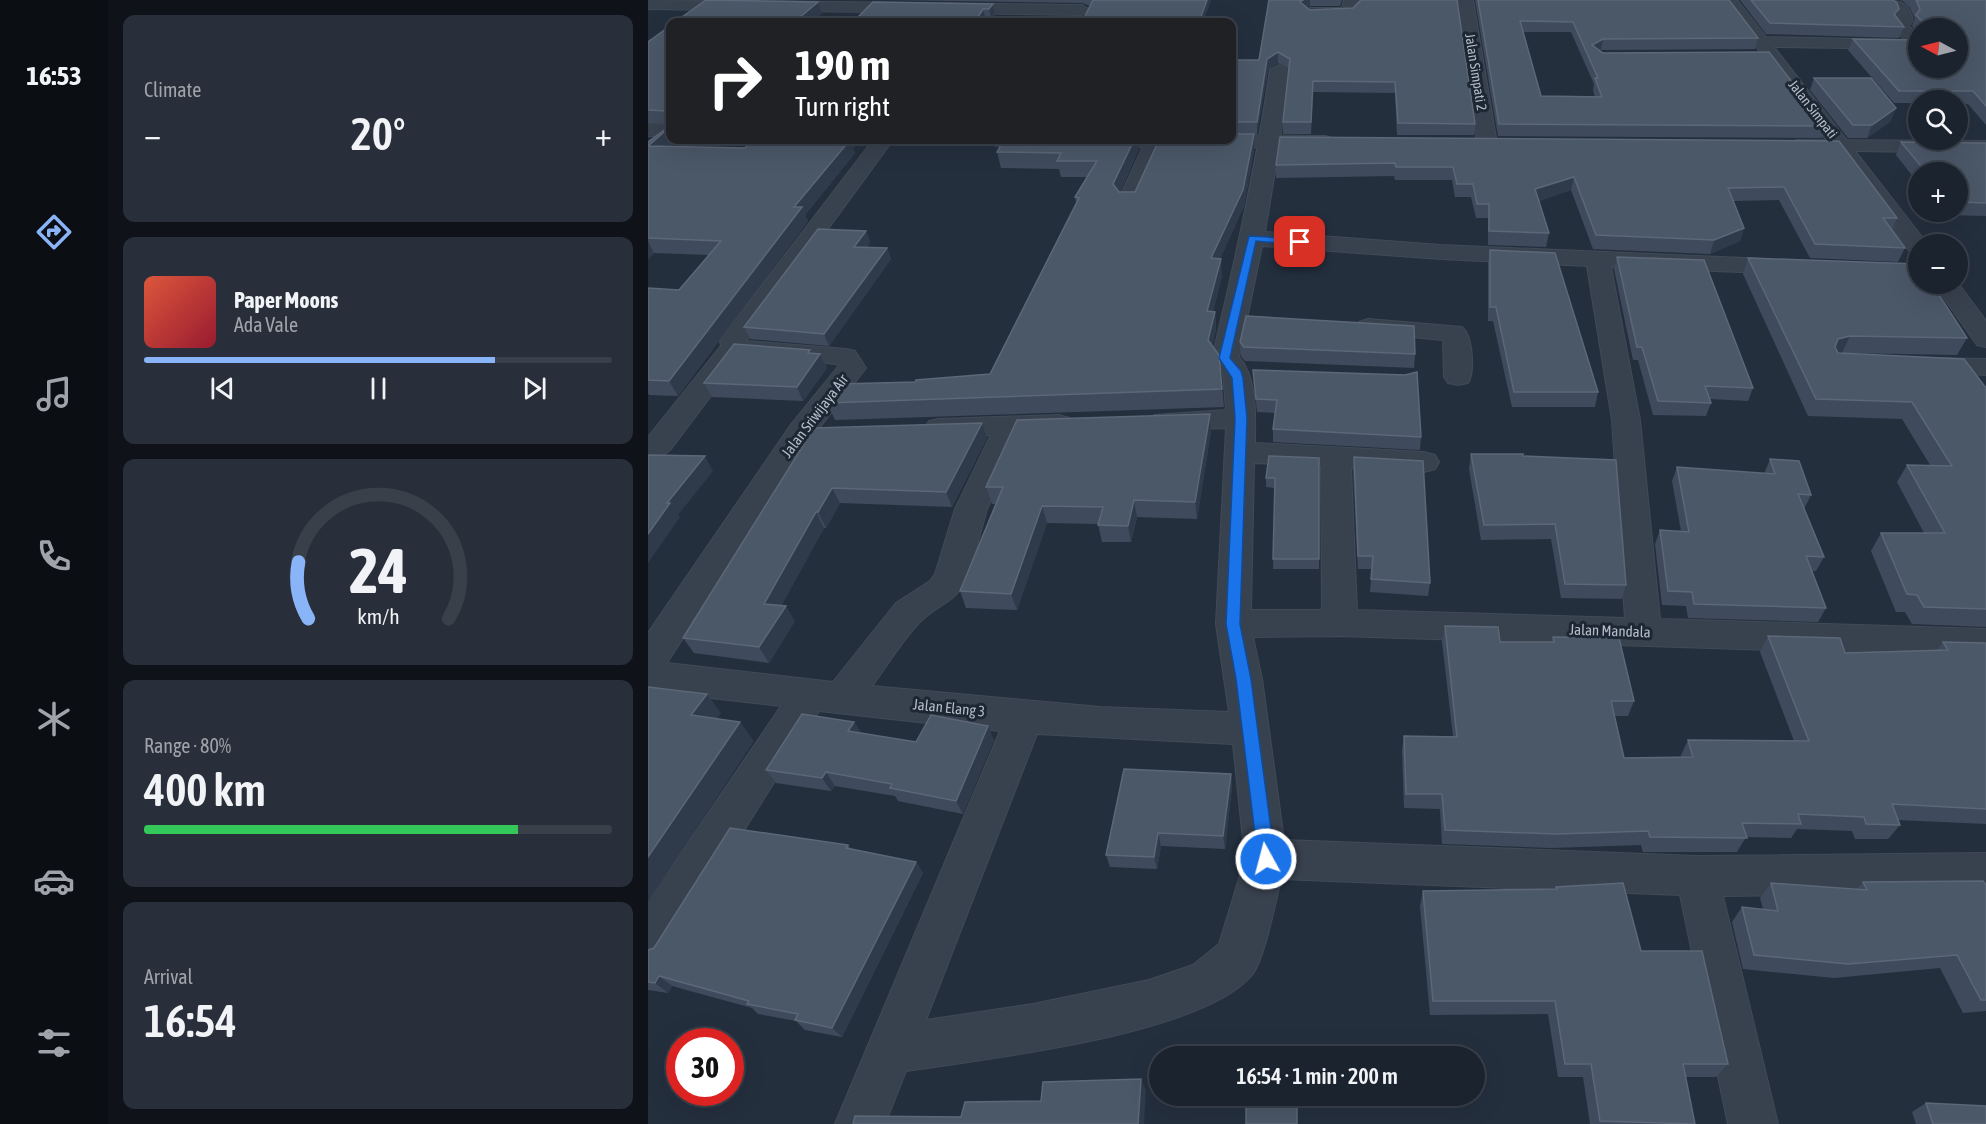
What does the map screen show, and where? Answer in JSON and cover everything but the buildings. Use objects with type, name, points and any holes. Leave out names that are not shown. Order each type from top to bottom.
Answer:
[{"type":"street","points":[[1310,13],[1347,14],[1352,0]]},
{"type":"street","name":"Jalan Simpati 2","points":[[1465,0],[1487,144]]},
{"type":"street","name":"Jalan Simpati","points":[[1729,0],[1761,51],[1842,147],[1908,234]]},
{"type":"street","points":[[1761,51],[1913,45],[1916,43],[1900,25],[1905,21],[1903,10],[1888,0]]},
{"type":"street","points":[[648,4],[1082,11]]},
{"type":"street","points":[[890,1049],[1033,1028],[1149,1004],[1207,983],[1237,958],[1266,859],[1250,728],[1233,624],[1238,452],[1247,371],[1224,358],[1243,319],[1252,238],[1270,141],[1279,70]]},
{"type":"street","points":[[648,130],[666,131]]},
{"type":"street","points":[[648,149],[666,134]]},
{"type":"street","points":[[1236,141],[1350,142]]},
{"type":"street","points":[[1464,143],[1511,144]]},
{"type":"street","points":[[648,453],[661,442],[734,346],[733,341],[880,144]]},
{"type":"street","points":[[1129,201],[1154,144]]},
{"type":"street","points":[[1783,146],[1986,147]]},
{"type":"street","points":[[1252,238],[1442,252],[1812,268]]},
{"type":"street","points":[[1598,259],[1626,420],[1644,632]]},
{"type":"street","points":[[1953,294],[1986,339]]},
{"type":"street","points":[[1347,325],[1456,334],[1458,377]]},
{"type":"street","name":"Jalan Sriwijaya Air","points":[[648,662],[800,433],[852,368],[846,357],[734,346]]},
{"type":"street","points":[[1902,365],[1986,368]]},
{"type":"street","points":[[1137,422],[1241,418]]},
{"type":"street","points":[[915,429],[1091,423]]},
{"type":"street","points":[[648,941],[825,697],[908,612],[942,590],[951,578],[971,509],[1010,426]]},
{"type":"street","points":[[800,433],[834,432]]},
{"type":"street","points":[[1238,452],[1424,462]]},
{"type":"street","points":[[1336,459],[1340,623]]},
{"type":"street","name":"Jalan Mandala","points":[[1233,624],[1340,623],[1986,643]]},
{"type":"street","name":"Jalan Elang 3","points":[[648,676],[825,697],[1025,716],[1171,728],[1250,728]]},
{"type":"street","points":[[860,1124],[1025,716]]},
{"type":"street","points":[[1266,859],[1698,876],[1986,873]]},
{"type":"street","points":[[1698,876],[1753,1124]]},
{"type":"route","points":[[1266,859],[1244,679],[1233,624],[1241,418],[1238,378],[1236,371],[1224,358],[1252,238],[1300,242]]}]
